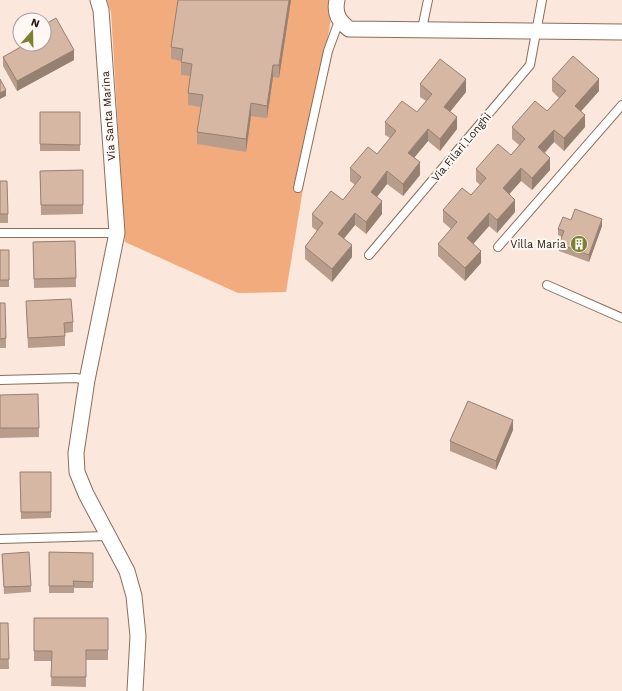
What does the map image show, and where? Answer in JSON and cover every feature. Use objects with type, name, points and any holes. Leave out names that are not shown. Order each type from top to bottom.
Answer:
[{"type":"street","name":"Via Santa Marina","points":[[98,0],[101,10],[118,233],[87,380],[76,453],[77,472],[107,536],[127,571],[134,596],[138,636],[135,691]]},
{"type":"street","points":[[337,0],[335,7],[339,21],[349,29],[622,32]]},
{"type":"lane","points":[[422,29],[428,0]]},
{"type":"lane","name":"Via Filari Longhi","points":[[369,255],[530,65],[538,31],[542,0]]},
{"type":"lane","points":[[298,188],[328,51],[339,21]]},
{"type":"lane","points":[[498,248],[622,105]]},
{"type":"lane","points":[[0,233],[118,233]]},
{"type":"lane","points":[[547,285],[622,318]]},
{"type":"lane","points":[[0,380],[76,378],[87,380]]},
{"type":"lane","points":[[0,539],[107,536]]},
{"type":"shaded area","points":[[107,0],[334,0],[286,292],[238,293],[125,242],[111,12]]},
{"type":"building","points":[[178,0],[289,0],[279,65],[273,65],[267,106],[251,103],[246,139],[197,132],[203,95],[188,93],[192,64],[181,62],[183,49],[171,47]]},
{"type":"building","points":[[56,18],[74,50],[17,81],[3,57],[12,52],[52,52],[52,20]]},
{"type":"building","points":[[573,56],[599,79],[575,106],[585,115],[564,138],[554,130],[538,147],[550,158],[532,178],[521,168],[503,188],[515,200],[497,220],[489,213],[467,238],[481,251],[465,268],[438,244],[457,222],[443,210],[462,188],[471,195],[486,178],[476,169],[498,144],[511,155],[525,139],[512,127],[535,101],[547,111],[566,91],[552,79]]},
{"type":"building","points":[[440,59],[466,79],[444,107],[457,117],[440,139],[428,129],[408,153],[420,162],[403,184],[387,171],[371,192],[382,201],[366,222],[355,213],[338,234],[352,245],[332,269],[305,247],[323,223],[312,214],[331,191],[343,200],[361,177],[350,168],[368,147],[377,154],[396,131],[385,122],[402,101],[417,112],[432,94],[420,84]]},
{"type":"building","points":[[0,79],[6,90],[0,93]]},
{"type":"building","points":[[40,112],[80,112],[80,145],[40,144]]},
{"type":"building","points":[[83,170],[83,205],[41,205],[40,171]]},
{"type":"building","points":[[0,181],[7,181],[8,214],[0,214]]},
{"type":"building","name":"Villa Maria","points":[[575,209],[602,219],[589,255],[559,244],[564,231],[558,229],[563,217],[571,220]]},
{"type":"building","points":[[75,241],[76,278],[34,279],[33,242]]},
{"type":"building","points":[[0,250],[9,250],[9,280],[0,280]]},
{"type":"building","points":[[71,299],[73,322],[64,323],[65,336],[28,338],[26,301]]},
{"type":"building","points":[[0,303],[5,303],[6,338],[0,339]]},
{"type":"building","points":[[38,394],[39,428],[0,428],[0,395]]},
{"type":"building","points":[[468,401],[513,420],[496,461],[450,441]]},
{"type":"building","points":[[20,472],[51,472],[51,512],[21,512]]},
{"type":"building","points":[[29,552],[31,586],[4,587],[2,554]]},
{"type":"building","points":[[49,552],[93,553],[93,582],[73,581],[74,586],[49,586]]},
{"type":"building","points":[[34,618],[108,618],[108,650],[86,650],[86,677],[51,677],[52,651],[34,651]]},
{"type":"building","points":[[0,623],[8,623],[9,659],[0,659]]},
{"type":"place","name":"Villa Maria","points":[[579,244]]}]
